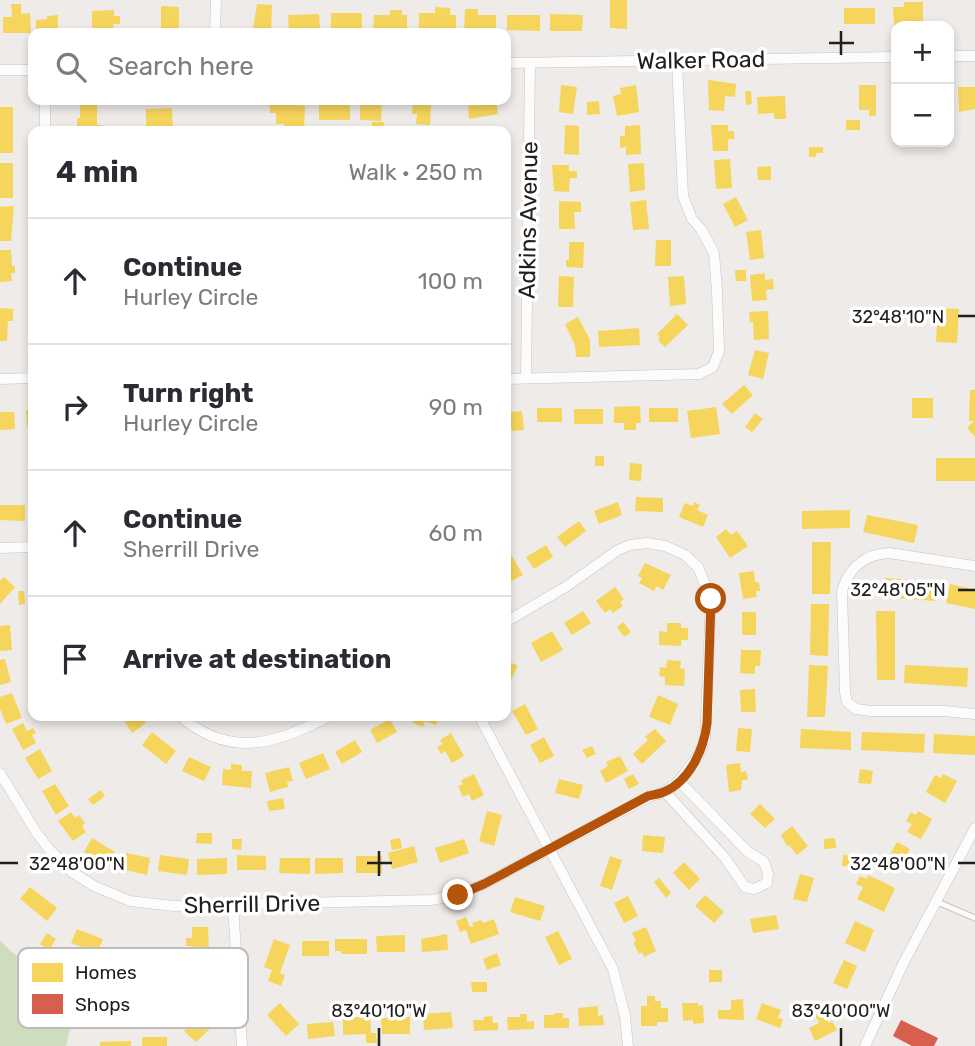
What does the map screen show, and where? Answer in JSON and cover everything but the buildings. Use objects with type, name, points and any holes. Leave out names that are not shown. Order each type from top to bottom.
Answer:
[{"type":"street","points":[[215,28],[216,0]]},
{"type":"street","points":[[954,56],[975,56]]},
{"type":"street","name":"Walker Road","points":[[511,63],[891,57]]},
{"type":"street","points":[[511,380],[699,374],[716,362],[719,351],[719,324],[715,263],[709,242],[692,219],[683,196],[677,60]]},
{"type":"street","name":"Adkins Avenue","points":[[526,378],[530,63]]},
{"type":"street","points":[[0,71],[28,70]]},
{"type":"street","points":[[45,105],[45,126]]},
{"type":"street","points":[[0,379],[28,378]]},
{"type":"street","name":"Sherrill Drive","points":[[0,773],[49,849],[72,872],[94,886],[130,901],[152,905],[233,905],[445,898],[484,884],[648,796],[665,792],[679,781],[698,756],[705,740],[711,599],[698,567],[676,550],[647,543],[618,550],[556,593],[511,619]]},
{"type":"street","points":[[0,548],[28,547]]},
{"type":"street","points":[[975,566],[921,557],[877,554],[865,559],[853,569],[845,579],[842,592],[847,702],[856,709],[871,711],[944,711],[975,714]]},
{"type":"street","points":[[187,721],[204,733],[250,743],[281,739],[319,721]]},
{"type":"street","points":[[482,721],[613,969],[625,1016],[628,1046]]},
{"type":"street","points":[[665,792],[724,858],[745,887],[754,889],[767,883],[768,874],[764,862],[747,851],[679,781]]},
{"type":"street","points":[[865,1046],[935,901],[975,828]]},
{"type":"street","points":[[233,905],[236,948]]},
{"type":"street","points":[[241,1028],[242,1046]]},
{"type":"lane","points":[[935,901],[975,918]]},
{"type":"green space","points":[[0,941],[18,956],[18,1028],[70,1028],[66,1046],[0,1046]]},
{"type":"route","points":[[458,895],[484,884],[648,796],[665,792],[690,769],[705,740],[711,599]]}]
